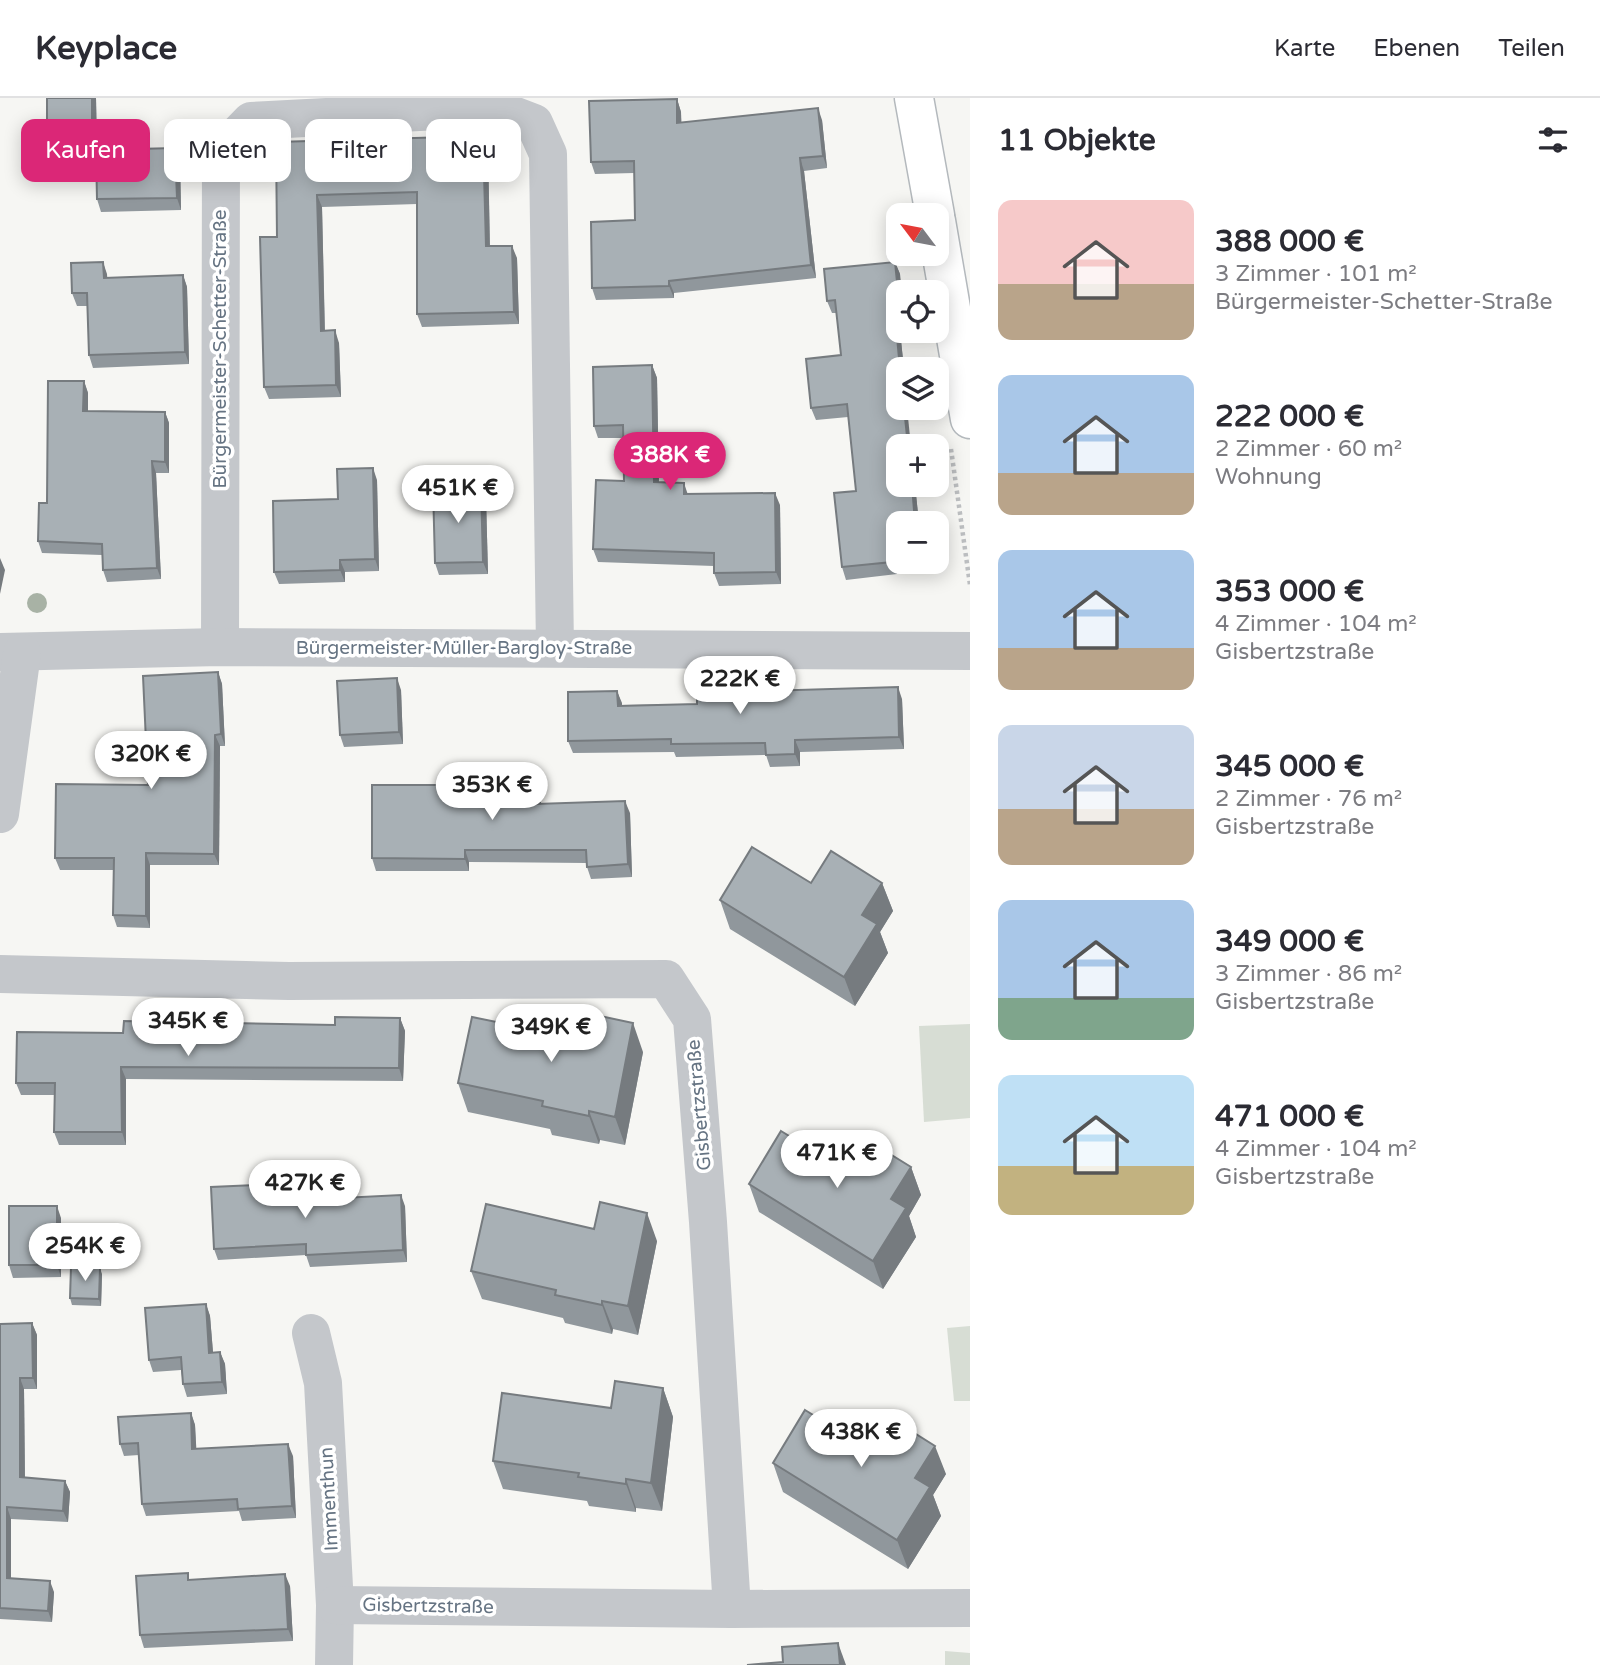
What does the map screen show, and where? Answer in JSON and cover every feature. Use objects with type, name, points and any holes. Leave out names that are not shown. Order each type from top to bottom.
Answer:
[{"type":"street","points":[[914,98],[933,203]]},
{"type":"street","name":"Bürgermeister-Schetter-Straße","points":[[220,647],[221,152],[251,121],[495,108],[534,123],[548,154],[555,649]]},
{"type":"street","points":[[941,266],[960,433]]},
{"type":"street","name":"Bürgermeister-Müller-Bargloy-Straße","points":[[11,652],[220,647],[970,651]]},
{"type":"street","points":[[0,814],[11,652]]},
{"type":"street","name":"Gisbertzstraße","points":[[0,974],[289,981],[666,979],[692,1019],[708,1222],[732,1609]]},
{"type":"street","name":"Immenthun","points":[[311,1334],[323,1383],[335,1605],[334,1665]]},
{"type":"street","name":"Gisbertzstraße","points":[[335,1605],[732,1609],[970,1608]]},
{"type":"path","points":[[960,433],[970,585]]},
{"type":"shaded area","points":[[970,1024],[970,1118],[924,1122],[919,1026]]},
{"type":"shaded area","points":[[970,1326],[970,1401],[954,1401],[947,1328]]},
{"type":"shaded area","points":[[945,1651],[970,1653],[970,1665],[945,1665]]},
{"type":"building","points":[[47,98],[92,98],[92,119],[47,119]]},
{"type":"building","points":[[677,99],[677,123],[818,108],[823,156],[800,158],[811,265],[669,281],[669,286],[592,288],[591,222],[635,220],[634,161],[591,162],[589,101]]},
{"type":"building","points":[[412,138],[426,138],[426,182],[484,182],[486,246],[512,246],[514,312],[417,314],[417,192],[317,195],[321,331],[335,330],[336,385],[264,387],[260,237],[277,237],[276,182],[291,182],[291,142],[305,141],[305,182],[412,182]]},
{"type":"building","points":[[164,148],[164,182],[176,182],[177,198],[97,199],[97,182],[150,182],[150,149]]},
{"type":"building","points":[[103,262],[104,278],[183,275],[185,352],[89,355],[87,293],[72,293],[71,263]]},
{"type":"building","points":[[886,263],[886,266],[895,266],[897,280],[886,280],[886,343],[898,343],[899,357],[886,357],[886,420],[905,420],[907,434],[886,434],[886,497],[913,497],[914,511],[886,511],[886,563],[842,567],[834,493],[856,491],[847,404],[811,408],[806,359],[841,355],[835,300],[827,301],[824,269]]},
{"type":"building","points":[[652,365],[654,482],[684,483],[684,494],[775,493],[776,572],[714,573],[714,553],[593,549],[596,480],[624,481],[623,425],[594,426],[593,367]]},
{"type":"building","points":[[48,381],[84,381],[83,411],[165,412],[165,462],[152,461],[157,568],[103,570],[102,544],[38,541],[39,503],[47,503]]},
{"type":"building","points":[[373,468],[375,559],[340,560],[340,570],[274,572],[273,501],[338,499],[337,469]]},
{"type":"building","points":[[481,486],[483,562],[435,563],[433,487]]},
{"type":"building","points":[[218,672],[221,734],[215,735],[214,854],[146,853],[146,916],[113,915],[114,858],[55,858],[56,784],[148,785],[143,676]]},
{"type":"building","points":[[397,678],[399,732],[340,735],[337,681]]},
{"type":"building","points":[[764,681],[764,691],[898,687],[899,737],[795,740],[795,754],[766,755],[765,743],[671,744],[671,739],[568,741],[568,692],[617,691],[618,706],[697,704],[697,683]]},
{"type":"building","points":[[474,776],[537,777],[536,804],[625,801],[628,864],[587,867],[586,850],[465,850],[465,859],[372,858],[372,785],[474,785]]},
{"type":"building","points":[[752,847],[811,883],[831,851],[882,883],[862,915],[877,924],[844,977],[720,900]]},
{"type":"building","points":[[586,1013],[633,1023],[615,1117],[589,1111],[589,1116],[542,1106],[543,1101],[458,1083],[472,1017],[580,1039]]},
{"type":"building","points":[[335,1017],[400,1018],[399,1068],[121,1067],[122,1132],[54,1132],[55,1083],[16,1083],[17,1032],[123,1033],[124,1021],[335,1025]]},
{"type":"building","points":[[781,1131],[840,1167],[859,1135],[911,1167],[891,1199],[906,1208],[873,1261],[749,1184]]},
{"type":"building","points":[[300,1183],[301,1200],[401,1195],[403,1250],[306,1255],[306,1244],[214,1249],[211,1187]]},
{"type":"building","points":[[600,1202],[647,1213],[628,1306],[602,1301],[602,1305],[555,1295],[556,1290],[471,1271],[486,1204],[594,1229]]},
{"type":"building","points":[[9,1206],[57,1206],[57,1265],[9,1265]]},
{"type":"building","points":[[71,1267],[100,1268],[99,1299],[70,1298]]},
{"type":"building","points":[[206,1304],[209,1353],[220,1352],[222,1382],[183,1384],[181,1357],[149,1360],[145,1308]]},
{"type":"building","points":[[32,1323],[33,1378],[20,1378],[20,1477],[65,1481],[63,1511],[7,1507],[7,1578],[50,1581],[48,1611],[0,1608],[0,1324]]},
{"type":"building","points":[[615,1381],[663,1388],[651,1483],[626,1479],[626,1484],[578,1477],[579,1473],[493,1461],[502,1393],[611,1408]]},
{"type":"building","points":[[805,1410],[864,1446],[884,1414],[935,1446],[915,1478],[930,1487],[897,1540],[773,1463]]},
{"type":"building","points":[[191,1413],[192,1449],[288,1444],[292,1506],[238,1509],[237,1499],[142,1504],[138,1443],[120,1444],[118,1417]]},
{"type":"building","points":[[188,1573],[188,1580],[285,1574],[288,1629],[140,1635],[136,1576]]},
{"type":"building","points":[[838,1643],[840,1665],[747,1665],[783,1662],[782,1647]]}]
